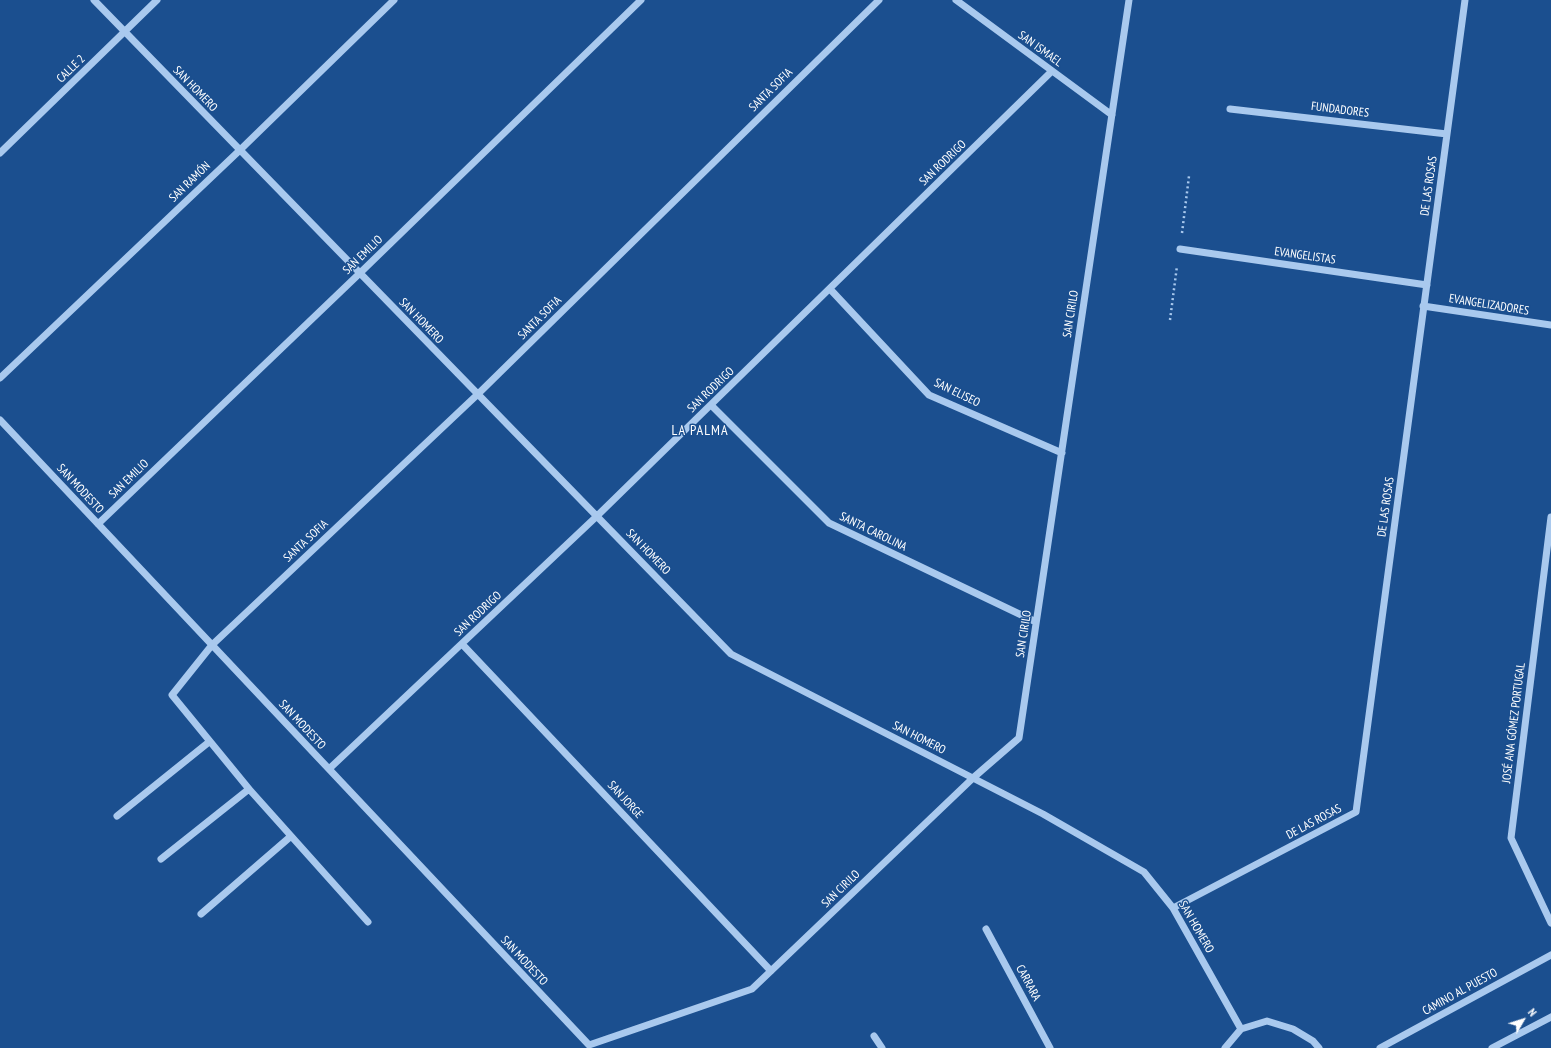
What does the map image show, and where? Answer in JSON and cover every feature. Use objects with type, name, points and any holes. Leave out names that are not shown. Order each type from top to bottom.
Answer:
[{"type":"street","name":"SAN HOMERO","points":[[94,0],[731,654],[1043,814],[1144,872],[1173,908],[1241,1029]]},
{"type":"street","name":"CALLE 2","points":[[0,153],[157,0]]},
{"type":"street","name":"SAN RAMÓN","points":[[0,378],[240,150],[394,0]]},
{"type":"street","name":"SAN EMILIO","points":[[98,524],[360,273],[641,0]]},
{"type":"street","name":"SANTA SOFIA","points":[[209,742],[172,695],[212,645],[478,394],[879,0]]},
{"type":"street","name":"SAN ISMAEL","points":[[956,0],[1112,115]]},
{"type":"street","name":"SAN CIRILO","points":[[589,1045],[752,989],[973,778],[1019,738],[1129,0]]},
{"type":"street","name":"DE LAS ROSAS","points":[[1173,908],[1356,812],[1465,0]]},
{"type":"street","name":"SAN RODRIGO","points":[[329,769],[597,516],[1052,71]]},
{"type":"street","name":"FUNDADORES","points":[[1230,108],[1447,134]]},
{"type":"street","name":"EVANGELISTAS","points":[[1180,249],[1427,285]]},
{"type":"street","name":"SAN ELISEO","points":[[830,289],[929,395],[1062,453]]},
{"type":"street","name":"EVANGELIZADORES","points":[[1423,306],[1551,326]]},
{"type":"street","name":"SANTA CAROLINA","points":[[711,405],[829,523],[1036,622]]},
{"type":"street","name":"SAN MODESTO","points":[[0,420],[589,1045]]},
{"type":"street","name":"JOSÉ ANA GÓMEZ PORTUGAL","points":[[1551,517],[1511,838],[1551,923]]},
{"type":"street","name":"SAN JORGE","points":[[462,644],[771,971]]},
{"type":"street","points":[[117,816],[209,742],[290,837],[368,922]]},
{"type":"street","points":[[161,859],[249,789]]},
{"type":"street","points":[[201,914],[290,837]]},
{"type":"street","name":"CARRARA","points":[[986,929],[1050,1048]]},
{"type":"street","name":"CAMINO AL PUESTO","points":[[1380,1048],[1551,955]]},
{"type":"street","points":[[1492,1048],[1551,1017]]},
{"type":"street","points":[[1225,1048],[1241,1029],[1267,1021],[1293,1030],[1313,1041],[1319,1048]]},
{"type":"street","points":[[874,1036],[882,1048]]},
{"type":"district","name":"LA PALMA","points":[[700,431]]}]
